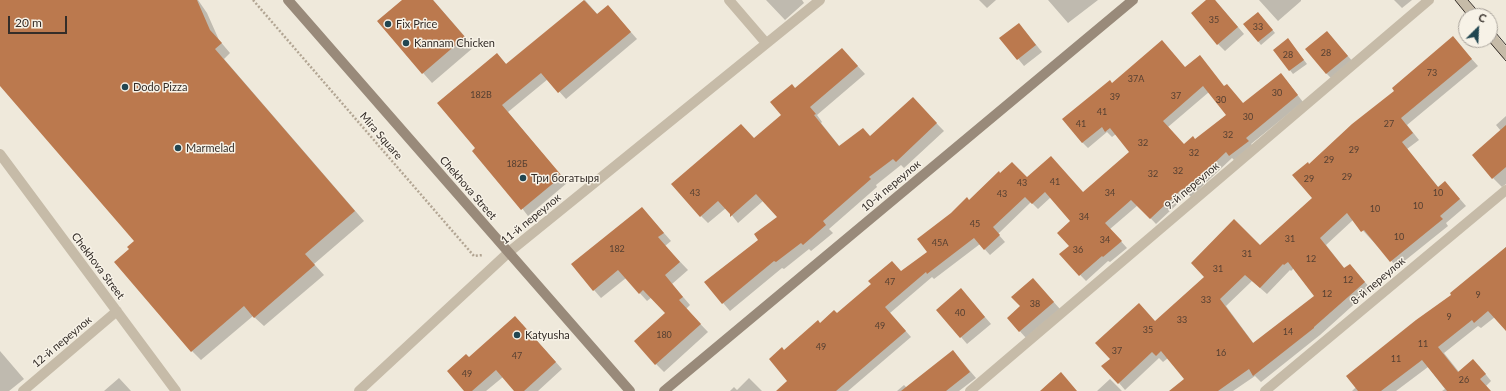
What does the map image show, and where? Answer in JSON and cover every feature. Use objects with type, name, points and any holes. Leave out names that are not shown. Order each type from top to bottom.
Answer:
[{"type":"street","name":"Chekhova Street","points":[[288,0],[630,391]]},
{"type":"street","points":[[729,0],[766,43]]},
{"type":"street","name":"11-й переулок","points":[[359,391],[509,252],[820,0]]},
{"type":"street","name":"10-й переулок","points":[[664,391],[1134,0]]},
{"type":"street","name":"9-й переулок","points":[[970,391],[1429,0]]},
{"type":"street","points":[[1461,0],[1468,8]]},
{"type":"street","points":[[1498,44],[1506,54]]},
{"type":"street","name":"Chekhova Street","points":[[0,154],[176,391]]},
{"type":"street","name":"8-й переулок","points":[[1265,391],[1506,190]]},
{"type":"street","name":"12-й переулок","points":[[23,391],[117,311]]},
{"type":"path","name":"Mira Square","points":[[252,0],[474,256],[509,252]]},
{"type":"building","name":"Marmelad","points":[[0,0],[197,0],[210,30],[222,43],[215,49],[355,211],[305,254],[315,265],[254,318],[244,306],[191,352],[114,262],[129,249],[127,247],[134,241],[0,86]]},
{"type":"building","points":[[402,0],[433,0],[465,37],[422,74],[377,21]]},
{"type":"building","points":[[584,0],[597,14],[608,5],[631,32],[558,93],[541,73],[502,105],[562,176],[521,210],[472,151],[475,148],[437,103],[497,53],[506,64]]},
{"type":"building","points":[[1206,0],[1215,0],[1238,27],[1217,45],[1191,13]]},
{"type":"building","points":[[1258,12],[1273,30],[1258,42],[1243,24]]},
{"type":"building","points":[[1019,23],[1036,45],[1017,60],[999,38]]},
{"type":"building","points":[[1327,31],[1348,56],[1326,74],[1305,49]]},
{"type":"building","points":[[1453,36],[1458,42],[1458,48],[1463,48],[1472,59],[1401,118],[1413,133],[1402,142],[1438,187],[1445,181],[1460,199],[1440,216],[1443,219],[1390,262],[1364,230],[1361,232],[1347,213],[1320,238],[1344,268],[1350,264],[1365,282],[1314,328],[1253,376],[1249,369],[1218,391],[1169,391],[1184,379],[1161,351],[1156,356],[1152,352],[1118,384],[1101,366],[1110,359],[1095,343],[1139,303],[1155,321],[1204,277],[1191,263],[1234,219],[1260,245],[1312,198],[1292,175],[1308,162],[1309,164],[1352,124],[1394,91],[1392,88]],"holes":[[[1288,262],[1314,296],[1253,343],[1220,299],[1245,275],[1260,288],[1283,264],[1284,265]]]},
{"type":"building","points":[[1288,38],[1304,60],[1289,71],[1273,50]]},
{"type":"building","points":[[1162,40],[1185,67],[1200,55],[1224,86],[1227,84],[1243,103],[1281,73],[1298,95],[1246,138],[1249,141],[1229,156],[1226,152],[1184,192],[1182,189],[1150,219],[1131,200],[1105,223],[1122,241],[1079,276],[1059,254],[1069,246],[1057,233],[1070,221],[1045,192],[1032,204],[1025,197],[993,227],[1000,235],[984,250],[974,238],[927,274],[926,272],[885,307],[906,331],[836,391],[776,391],[787,381],[769,359],[782,347],[784,350],[818,320],[820,323],[834,310],[837,313],[871,284],[868,281],[892,261],[901,271],[927,252],[917,239],[951,213],[967,197],[969,200],[999,171],[1000,173],[1012,162],[1027,177],[1051,156],[1083,192],[1129,152],[1110,128],[1105,132],[1102,127],[1082,143],[1062,119],[1110,80],[1112,83]],"holes":[[[1203,86],[1226,115],[1195,139],[1193,136],[1184,144],[1163,121]]]},
{"type":"building","points":[[842,48],[858,66],[810,107],[816,114],[814,115],[839,146],[863,128],[870,136],[913,97],[937,123],[896,162],[893,159],[869,177],[871,179],[823,221],[826,225],[803,245],[801,243],[776,262],[774,261],[722,304],[704,282],[758,240],[754,234],[777,217],[756,194],[730,217],[730,214],[718,201],[700,217],[671,184],[741,124],[754,138],[781,115],[770,102],[792,84],[795,88]]},
{"type":"building","points":[[1506,125],[1506,167],[1492,179],[1472,155]]},
{"type":"building","points":[[642,207],[664,233],[658,237],[680,262],[665,275],[683,297],[679,300],[701,324],[655,365],[634,341],[665,313],[643,290],[639,294],[618,270],[593,291],[571,264]]},
{"type":"building","points":[[1506,247],[1506,331],[1488,311],[1474,323],[1472,320],[1438,347],[1458,372],[1473,359],[1486,374],[1480,379],[1491,391],[1447,391],[1422,360],[1381,391],[1358,391],[1346,376],[1416,320],[1451,295],[1450,293]]},
{"type":"building","points":[[1033,278],[1054,302],[1019,332],[1007,318],[1020,306],[1011,297]]},
{"type":"building","points":[[961,288],[985,317],[960,338],[936,310]]},
{"type":"building","points":[[515,316],[556,362],[524,391],[514,391],[496,370],[472,391],[464,391],[447,371],[466,354],[469,357]]},
{"type":"building","points":[[953,350],[970,372],[946,391],[901,391]]},
{"type":"building","points":[[1061,372],[1077,391],[1040,391]]},
{"type":"tram line","points":[[1455,0],[1462,8]]},
{"type":"tram line","points":[[1468,0],[1475,8]]},
{"type":"tram line","points":[[1498,36],[1506,45]]},
{"type":"tram line","points":[[1495,48],[1506,61]]},
{"type":"place","name":"Fix Price","points":[[388,24]]},
{"type":"place","name":"Kannam Chicken","points":[[406,43]]},
{"type":"place","name":"Dodo Pizza","points":[[125,87]]},
{"type":"place","name":"Marmelad","points":[[178,148]]},
{"type":"place","name":"Три богатыря","points":[[523,178]]},
{"type":"place","name":"Katyusha","points":[[517,335]]}]
